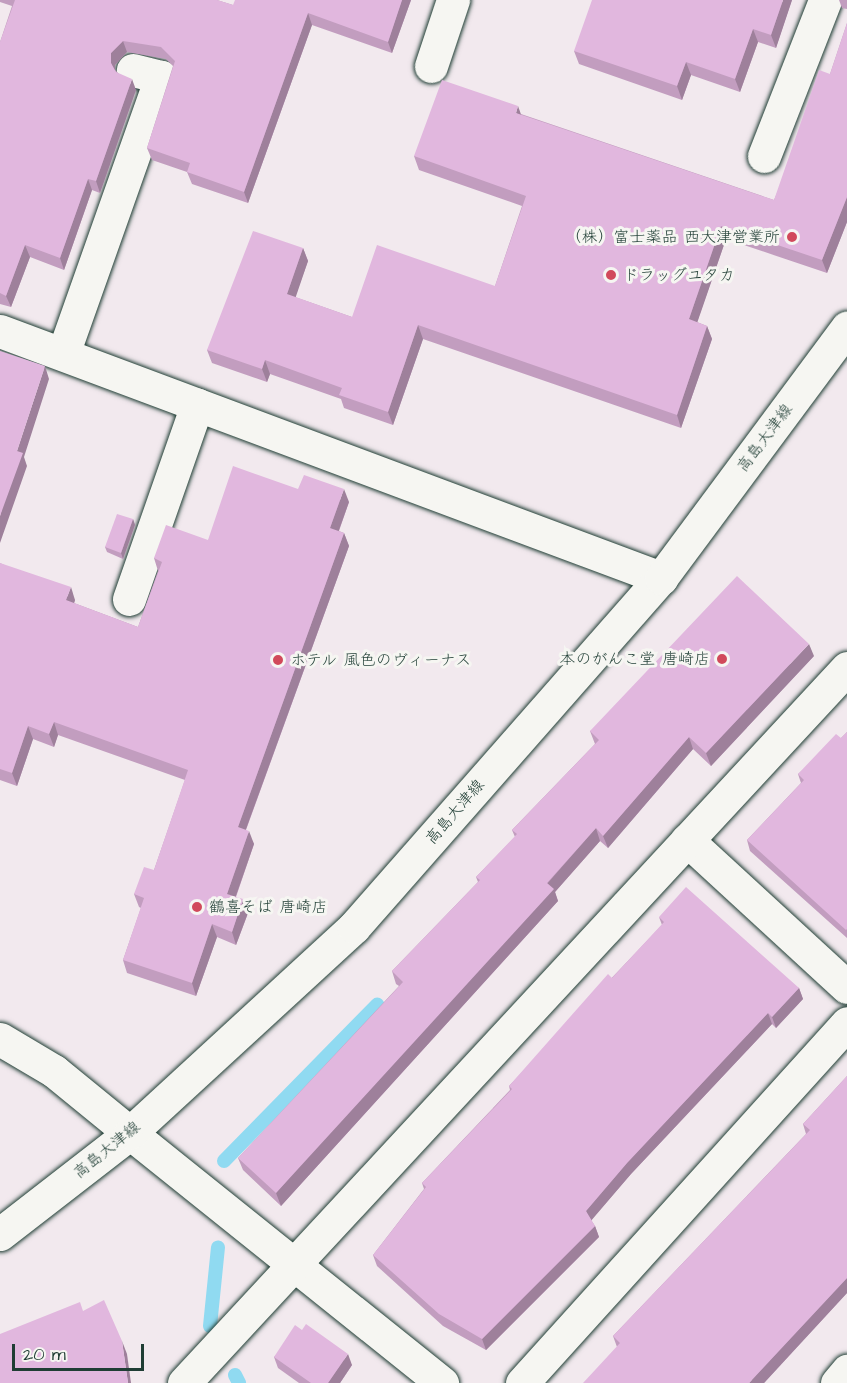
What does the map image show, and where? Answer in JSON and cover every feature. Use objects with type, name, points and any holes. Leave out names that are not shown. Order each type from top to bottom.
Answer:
[{"type":"street","points":[[431,66],[453,0]]},
{"type":"street","points":[[764,156],[825,0]]},
{"type":"street","points":[[63,354],[161,77],[134,70]]},
{"type":"street","name":"高島大津線","points":[[0,1234],[130,1133],[354,927],[661,578],[847,328]]},
{"type":"street","points":[[0,332],[661,578]]},
{"type":"street","points":[[129,599],[197,405]]},
{"type":"street","points":[[184,1383],[847,668]]},
{"type":"street","points":[[687,840],[847,987]]},
{"type":"street","points":[[522,1383],[847,1023]]},
{"type":"street","points":[[0,1039],[54,1071],[442,1383]]},
{"type":"street","points":[[837,1383],[847,1371]]},
{"type":"building","points":[[15,0],[217,0],[233,5],[235,0],[402,0],[388,42],[308,13],[244,192],[187,172],[190,163],[147,148],[175,61],[161,47],[123,41],[111,53],[111,63],[116,72],[132,79],[96,181],[88,179],[60,258],[25,245],[6,296],[0,293],[0,42]]},
{"type":"building","points":[[592,0],[783,0],[771,35],[753,29],[735,79],[686,62],[677,86],[574,51]]},
{"type":"building","points":[[847,23],[847,197],[822,260],[721,226],[689,319],[707,326],[677,415],[418,325],[388,412],[339,395],[342,388],[265,360],[262,369],[207,350],[253,231],[303,248],[287,294],[352,317],[377,245],[495,286],[526,196],[414,156],[442,80],[518,106],[516,113],[774,200],[819,70],[830,74]]},
{"type":"building","points":[[0,351],[45,366],[17,451],[23,453],[0,516]]},
{"type":"building","points":[[233,466],[298,489],[304,475],[344,489],[330,528],[344,533],[238,827],[249,831],[227,894],[243,899],[232,932],[212,924],[192,983],[123,960],[144,898],[134,894],[144,867],[154,870],[188,770],[54,722],[49,734],[28,726],[12,773],[0,769],[0,563],[71,587],[66,600],[138,627],[162,562],[154,558],[166,525],[208,540]]},
{"type":"building","points":[[117,514],[133,519],[121,553],[105,547]]},
{"type":"building","points":[[737,576],[809,644],[706,753],[689,737],[603,836],[596,828],[547,883],[554,889],[276,1193],[238,1158],[403,982],[392,971],[480,880],[476,877],[517,834],[512,830],[599,740],[590,731]]},
{"type":"building","points":[[847,732],[846,930],[747,840],[804,780],[798,774],[836,734],[841,738]]},
{"type":"building","points":[[686,887],[799,988],[772,1017],[768,1013],[627,1163],[586,1211],[595,1226],[482,1339],[439,1314],[373,1255],[426,1187],[422,1183],[512,1089],[509,1086],[608,974],[612,978],[664,922],[659,917]]},
{"type":"building","points":[[847,1076],[847,1278],[749,1383],[583,1383],[620,1343],[613,1336],[810,1130],[803,1124]]},
{"type":"building","points":[[104,1300],[122,1341],[128,1383],[0,1383],[0,1334],[80,1302],[83,1311]]},
{"type":"building","points":[[306,1324],[348,1354],[328,1383],[311,1383],[274,1357],[295,1325],[302,1330]]},
{"type":"waterway","points":[[224,1161],[377,1005]]},
{"type":"waterway","points":[[210,1326],[218,1247]]},
{"type":"waterway","points":[[235,1375],[239,1383]]},
{"type":"place","name":"（株）富士薬品 西大津営業所","points":[[792,237]]},
{"type":"place","name":"ドラッグユタカ","points":[[611,275]]},
{"type":"place","name":"本のがんこ堂 唐崎店","points":[[722,659]]},
{"type":"place","name":"ホテル 風色のヴィーナス","points":[[278,660]]},
{"type":"place","name":"鶴喜そば 唐崎店","points":[[197,907]]}]
